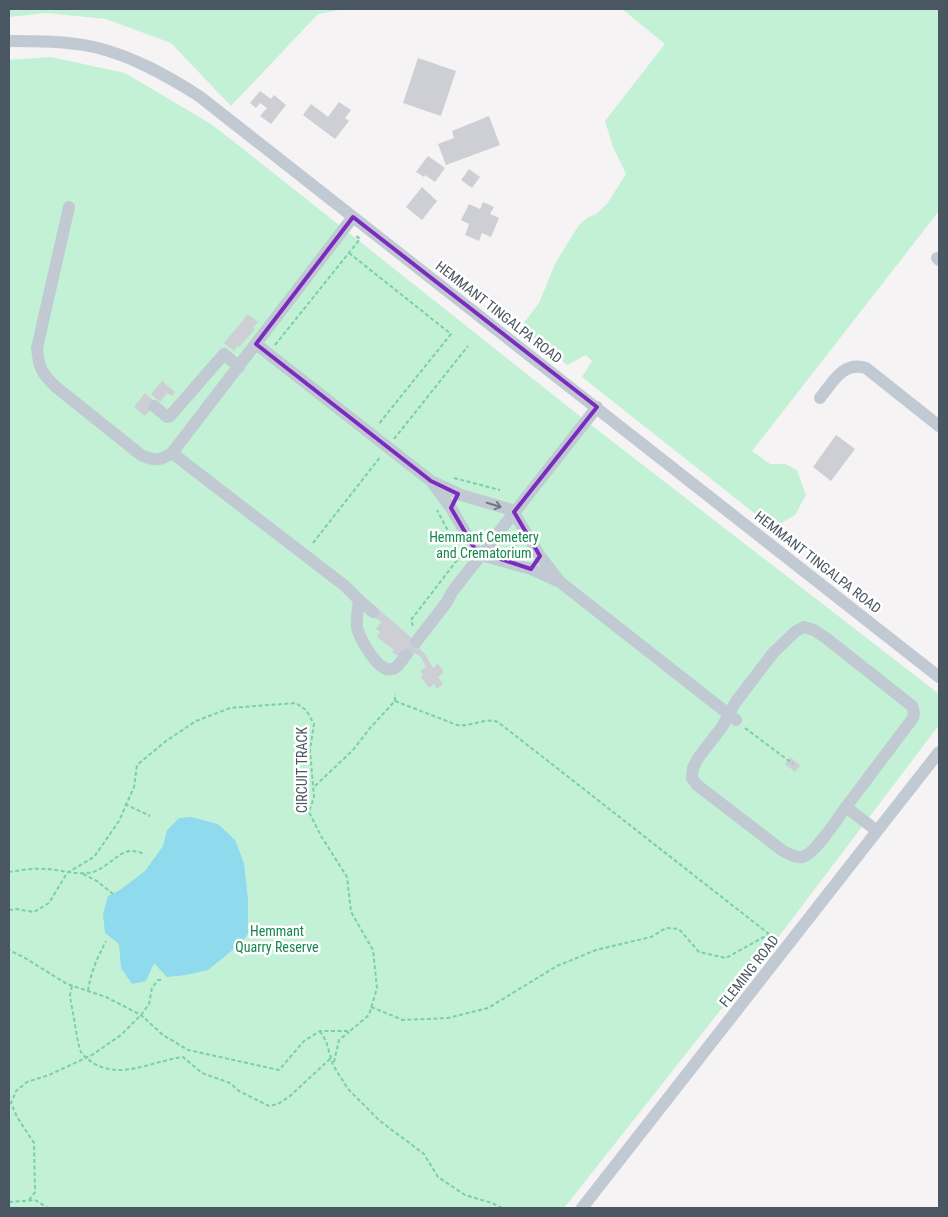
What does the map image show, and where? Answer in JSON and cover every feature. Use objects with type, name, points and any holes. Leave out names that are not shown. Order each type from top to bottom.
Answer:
[{"type":"street","name":"HEMMANT TINGALPA ROAD","points":[[9,41],[49,41],[94,48],[136,60],[199,96],[349,222],[596,407],[939,677]]},
{"type":"street","points":[[69,207],[37,348],[38,365],[44,376],[56,387],[141,455],[154,461],[164,459],[172,453],[349,222]]},
{"type":"street","points":[[256,344],[431,481],[461,495],[509,509],[514,513],[540,556],[560,582],[732,718]]},
{"type":"street","points":[[154,406],[167,417],[170,416],[224,354],[239,367]]},
{"type":"street","points":[[820,398],[846,368],[857,365],[866,368],[939,426]]},
{"type":"street","points":[[419,638],[596,407]]},
{"type":"street","points":[[172,453],[345,586],[373,612]]},
{"type":"street","points":[[431,481],[451,508],[476,551],[481,555],[531,569],[560,582]]},
{"type":"street","points":[[451,508],[461,495]]},
{"type":"street","points":[[531,569],[540,556]]},
{"type":"street","points":[[359,600],[357,626],[367,648],[377,663],[384,669],[392,670],[406,655]]},
{"type":"street","points":[[804,628],[814,630],[826,638],[912,706],[914,713],[913,718],[846,807],[811,852],[802,857],[793,856],[783,851],[697,785],[692,778],[693,768],[698,758],[722,727],[732,718],[735,703],[773,653],[796,631],[804,628]]},
{"type":"street","name":"FLEMING ROAD","points":[[582,1208],[939,752]]},
{"type":"street","points":[[846,807],[877,832]]},
{"type":"path","points":[[274,345],[360,239],[349,222]]},
{"type":"path","points":[[349,253],[451,334],[372,434]]},
{"type":"path","points":[[389,434],[394,439],[468,346]]},
{"type":"path","points":[[313,543],[381,456],[376,452]]},
{"type":"path","points":[[449,477],[500,490]]},
{"type":"path","points":[[419,638],[411,620],[461,555],[436,508]]},
{"type":"path","points":[[314,786],[353,750],[395,700],[395,694]]},
{"type":"path","points":[[371,1008],[403,1020],[448,1018],[488,1008],[557,966],[596,950],[651,937],[666,928],[679,928],[700,952],[726,958],[769,934],[498,722],[492,720],[466,727],[457,726],[395,700]]},
{"type":"path","name":"CIRCUIT TRACK","points":[[9,910],[16,909],[34,912],[49,903],[67,873],[94,857],[119,821],[134,786],[137,765],[166,742],[196,721],[230,708],[275,703],[296,703],[306,710],[314,724],[310,750],[314,797],[309,812],[321,836],[347,877],[351,912],[373,950],[377,988],[369,1015],[339,1040],[333,1065]]},
{"type":"path","points":[[732,718],[793,764]]},
{"type":"path","points":[[125,804],[150,816]]},
{"type":"path","points":[[9,872],[46,869],[67,873],[91,873],[103,868],[126,851],[136,850],[144,854]]},
{"type":"path","points":[[81,873],[98,881],[113,894]]},
{"type":"path","points":[[88,991],[91,975],[106,941]]},
{"type":"path","points":[[9,950],[72,986],[106,997],[141,1015],[163,1035],[188,1050],[279,1070],[304,1041],[320,1031],[350,1031]]},
{"type":"path","points":[[29,1200],[35,1192],[34,1143],[17,1117],[11,1103],[16,1091],[27,1082],[87,1058],[121,1035],[149,1004],[152,988],[158,980],[163,980]]},
{"type":"path","points":[[72,986],[71,1003],[82,1053],[102,1067],[113,1070],[133,1070],[183,1057],[202,1074],[230,1083],[239,1091],[269,1106],[278,1104],[290,1096],[331,1058]]},
{"type":"path","points":[[320,1031],[326,1042],[333,1065],[348,1089],[380,1121],[424,1154],[438,1177],[465,1195],[502,1208]]},
{"type":"path","points":[[9,1202],[34,1200],[48,1208]]},
{"type":"highlighted area","points":[[353,217],[597,407],[514,512],[540,556],[531,569],[476,551],[451,508],[458,494],[431,481],[256,344]]},
{"type":"green space","points":[[9,9],[345,9],[318,14],[231,106],[171,43],[106,19],[47,13],[9,17]]},
{"type":"green space","points":[[622,9],[939,9],[939,211],[752,451],[770,464],[785,464],[797,470],[806,495],[795,515],[773,528],[582,377],[592,361],[586,355],[567,365],[520,328],[539,303],[556,262],[579,225],[607,204],[626,174],[613,147],[605,121],[665,44]]},
{"type":"green space","points":[[51,57],[125,73],[211,124],[586,421],[939,694],[939,725],[780,935],[564,1208],[9,1208],[9,60]]},
{"type":"water","points":[[191,817],[218,824],[235,840],[244,863],[248,900],[248,934],[240,944],[208,970],[167,977],[154,963],[146,981],[132,984],[121,968],[119,944],[105,933],[103,914],[108,896],[120,890],[145,871],[163,846],[167,830],[179,818]]},
{"type":"building","points":[[418,58],[456,71],[441,116],[403,103]]},
{"type":"building","points":[[260,91],[271,99],[274,95],[286,105],[271,124],[260,116],[267,108],[260,103],[256,108],[250,103]]},
{"type":"building","points":[[339,102],[351,110],[345,118],[349,121],[335,139],[303,115],[311,104],[328,117]]},
{"type":"building","points":[[489,116],[500,145],[446,165],[438,144],[454,138],[452,131]]},
{"type":"building","points":[[428,156],[445,168],[435,182],[425,175],[424,177],[416,172]]},
{"type":"building","points":[[469,169],[480,177],[472,188],[461,180]]},
{"type":"building","points":[[422,187],[437,201],[422,220],[406,207]]},
{"type":"building","points":[[483,202],[494,207],[490,214],[499,218],[491,237],[482,233],[479,241],[465,235],[469,224],[461,220],[469,204],[480,209]]},
{"type":"building","points":[[248,314],[258,322],[253,328],[255,329],[234,351],[224,343]]},
{"type":"building","points":[[162,381],[175,392],[172,396],[167,393],[160,402],[151,394]]},
{"type":"building","points":[[145,393],[156,403],[145,416],[134,407]]},
{"type":"building","points":[[836,435],[855,449],[831,481],[813,467]]},
{"type":"building","points":[[377,608],[421,646],[419,648],[433,668],[438,664],[444,672],[438,677],[443,684],[437,689],[434,684],[429,688],[421,677],[423,675],[420,671],[426,667],[421,657],[415,653],[410,659],[398,656],[392,652],[394,650],[377,637],[380,632],[376,629],[381,622],[371,615]]},
{"type":"building","points":[[790,757],[800,765],[795,772],[785,764]]},
{"type":"park label","name":"Hemmant Cemetery and Crematorium","points":[[484,546]]},
{"type":"park label","name":"Hemmant Quarry Reserve","points":[[277,940]]}]
